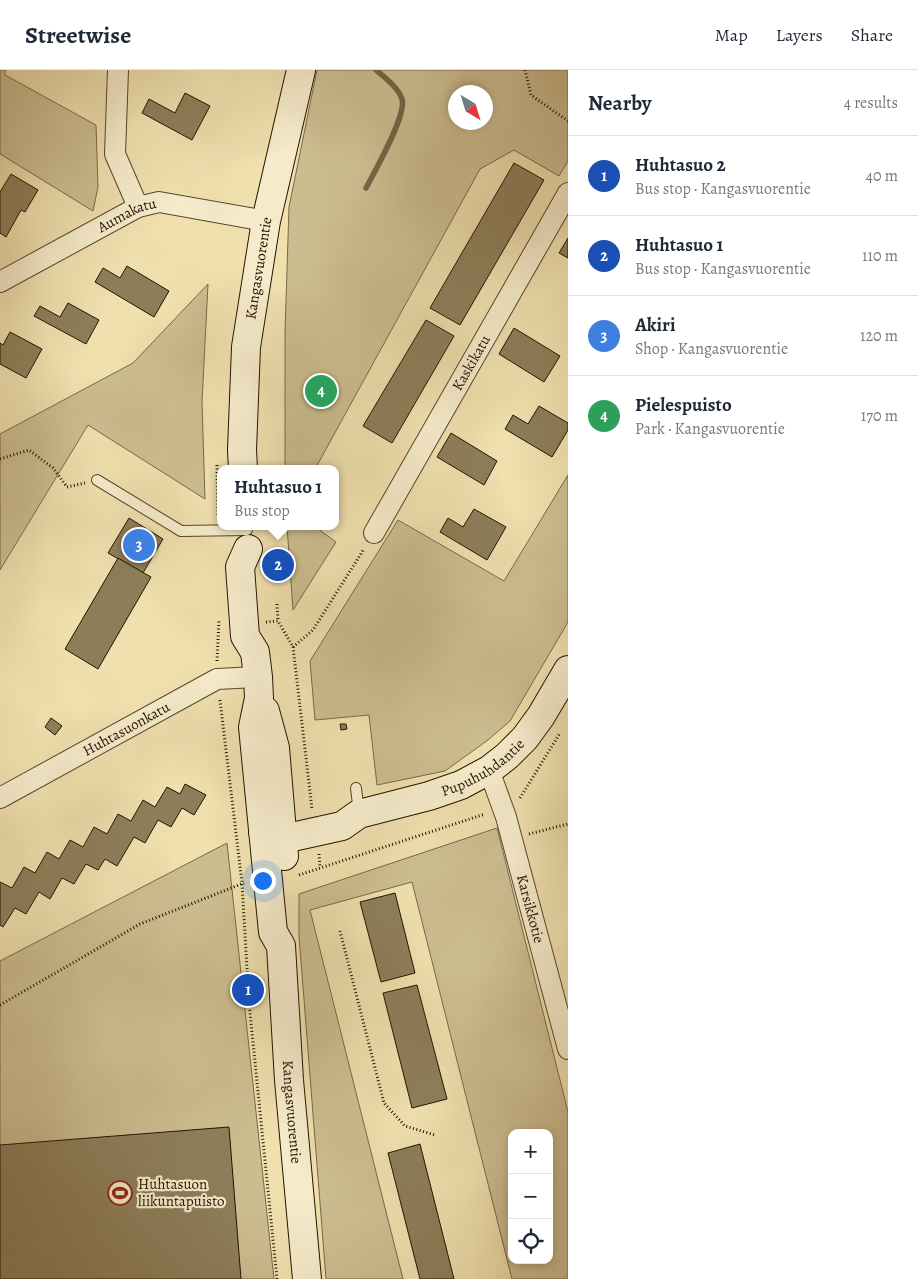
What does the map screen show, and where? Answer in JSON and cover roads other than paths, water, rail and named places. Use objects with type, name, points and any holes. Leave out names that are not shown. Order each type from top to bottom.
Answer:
[{"type":"main road","name":"Kangasvuorentie","points":[[243,465],[246,347],[266,221],[301,70]]},
{"type":"main road","name":"Kangasvuorentie","points":[[247,535],[240,566],[245,636],[258,676],[275,748],[276,830],[265,881],[273,932],[281,946],[289,1080],[307,1279]]},
{"type":"main road","name":"Pupuhuhdantie","points":[[276,830],[315,823],[342,826],[358,801],[430,796],[490,770],[525,738],[541,716],[568,670]]},
{"type":"street","points":[[118,70],[115,154],[138,207]]},
{"type":"street","name":"Kaskikatu","points":[[374,533],[568,193]]},
{"type":"street","name":"Aumakatu","points":[[0,282],[138,207],[158,202],[266,221]]},
{"type":"street","name":"Huhtasuonkatu","points":[[0,798],[217,679],[258,676]]},
{"type":"street","name":"Karsikkotie","points":[[490,770],[502,806],[568,1049]]},
{"type":"lane","points":[[97,480],[181,531],[247,535]]},
{"type":"waterway","points":[[366,188],[395,130],[402,107],[402,99],[397,90],[376,70]]},
{"type":"place","name":"Pielespuisto","points":[[321,391]]},
{"type":"place","name":"Akiri","points":[[139,545]]},
{"type":"place","name":"Huhtasuo 1","points":[[278,565]]},
{"type":"place","name":"Huhtasuo 2","points":[[248,990]]},
{"type":"place","name":"Huhtasuon liikuntapuisto","points":[[120,1193]]}]
